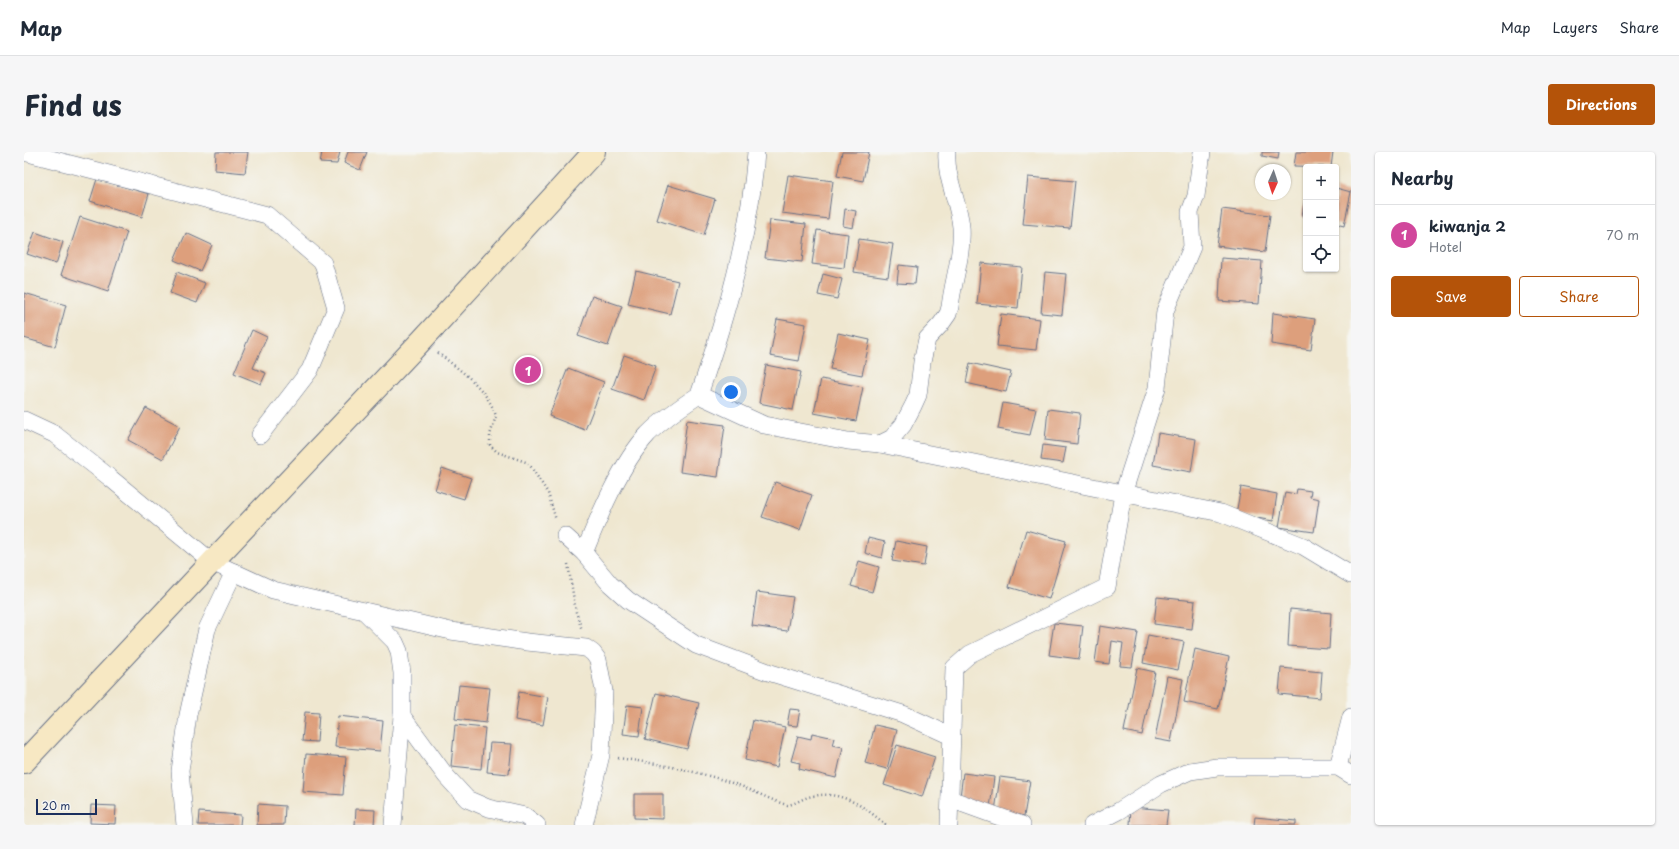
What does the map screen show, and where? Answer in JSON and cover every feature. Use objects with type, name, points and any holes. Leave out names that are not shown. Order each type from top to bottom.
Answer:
[{"type":"street","points":[[24,152],[267,216],[323,263],[336,308],[310,370],[260,435]]},
{"type":"street","points":[[24,762],[422,340],[594,152]]},
{"type":"street","points":[[584,553],[606,504],[635,451],[649,434],[699,394],[723,324],[734,282],[754,179],[756,152]]},
{"type":"street","points":[[880,444],[892,438],[903,425],[910,412],[918,395],[922,362],[928,338],[941,324],[948,314],[950,307],[961,235],[959,214],[947,168],[947,152]]},
{"type":"street","points":[[948,825],[954,668],[970,654],[1107,587],[1123,494],[1157,388],[1165,311],[1192,248],[1190,212],[1196,196],[1202,152]]},
{"type":"street","points":[[699,394],[764,425],[848,441],[880,444],[1221,513],[1303,546],[1351,575]]},
{"type":"street","points":[[24,420],[54,434],[109,477],[212,562],[273,590],[451,631],[526,642],[586,648],[593,653],[598,660],[604,691],[601,755],[584,825]]},
{"type":"street","points":[[564,536],[584,553],[610,584],[628,600],[696,645],[768,672],[903,714],[951,736]]},
{"type":"street","points":[[185,825],[180,771],[188,715],[207,629],[234,572]]},
{"type":"street","points":[[364,611],[395,642],[399,651],[402,674],[402,716],[393,825]]},
{"type":"street","points":[[402,716],[451,782],[467,799],[478,806],[525,816],[537,825]]},
{"type":"street","points":[[1092,825],[1119,811],[1161,784],[1190,771],[1217,767],[1344,771],[1351,717]]},
{"type":"street","points":[[950,799],[1022,825]]},
{"type":"path","points":[[422,340],[466,375],[484,393],[496,416],[490,435],[490,445],[497,452],[526,462],[548,493],[556,520],[563,529],[570,581],[586,648]]},
{"type":"path","points":[[601,755],[675,767],[694,772],[741,786],[787,805],[812,796],[825,794],[838,795],[874,815],[886,825]]},
{"type":"building","points":[[216,152],[248,152],[245,173],[215,170]]},
{"type":"building","points":[[322,152],[340,152],[337,164],[320,163]]},
{"type":"building","points":[[348,152],[367,152],[360,170],[344,163]]},
{"type":"building","points":[[842,152],[869,152],[863,181],[837,176]]},
{"type":"building","points":[[1262,152],[1279,152],[1278,159],[1262,156]]},
{"type":"building","points":[[1296,152],[1333,152],[1331,164],[1303,164],[1303,166],[1294,166]]},
{"type":"building","points":[[788,175],[833,181],[828,219],[782,213]]},
{"type":"building","points":[[1028,177],[1075,181],[1070,228],[1023,224]]},
{"type":"building","points":[[97,179],[149,194],[142,217],[90,201]]},
{"type":"building","points":[[668,185],[715,199],[704,235],[657,220]]},
{"type":"building","points":[[1339,189],[1351,192],[1344,226],[1339,225]]},
{"type":"building","points":[[845,209],[856,211],[853,228],[843,226]]},
{"type":"building","points":[[1222,209],[1270,215],[1265,252],[1217,246]]},
{"type":"building","points":[[80,217],[127,232],[108,291],[61,275]]},
{"type":"building","points":[[770,220],[806,224],[802,262],[765,258]]},
{"type":"building","points":[[817,230],[848,234],[844,268],[812,264]]},
{"type":"building","points":[[35,232],[63,242],[56,264],[27,254]]},
{"type":"building","points":[[186,233],[212,245],[200,271],[174,260]]},
{"type":"building","points":[[859,239],[893,244],[888,277],[854,272]]},
{"type":"building","points":[[1221,258],[1262,261],[1259,304],[1219,301]]},
{"type":"building","points":[[981,263],[1022,267],[1018,308],[977,304]]},
{"type":"building","points":[[899,265],[917,267],[915,284],[897,283]]},
{"type":"building","points":[[636,271],[678,281],[670,314],[628,304]]},
{"type":"building","points":[[177,272],[205,283],[197,303],[170,293]]},
{"type":"building","points":[[1045,272],[1066,274],[1062,315],[1041,313]]},
{"type":"building","points":[[823,274],[842,279],[837,299],[818,295]]},
{"type":"building","points":[[24,293],[66,305],[55,347],[24,338]]},
{"type":"building","points":[[592,296],[622,306],[608,346],[578,336]]},
{"type":"building","points":[[1273,313],[1315,319],[1311,350],[1271,344]]},
{"type":"building","points":[[1001,314],[1040,319],[1036,350],[997,346]]},
{"type":"building","points":[[777,319],[806,324],[799,361],[770,356]]},
{"type":"building","points":[[252,330],[267,337],[253,368],[266,373],[261,384],[234,373]]},
{"type":"building","points":[[838,333],[870,340],[862,375],[830,369]]},
{"type":"building","points":[[624,355],[656,366],[644,400],[612,389]]},
{"type":"building","points":[[970,363],[1011,372],[1006,392],[966,383]]},
{"type":"building","points":[[766,365],[801,372],[793,410],[759,403]]},
{"type":"building","points":[[568,368],[604,382],[585,430],[549,416]]},
{"type":"building","points":[[821,379],[863,387],[856,421],[814,413]]},
{"type":"building","points":[[1003,403],[1036,409],[1030,435],[998,429]]},
{"type":"building","points":[[146,408],[180,426],[163,459],[128,440]]},
{"type":"building","points":[[1048,409],[1080,413],[1077,444],[1045,440]]},
{"type":"building","points":[[687,420],[725,425],[718,477],[680,472]]},
{"type":"building","points":[[1158,433],[1196,439],[1191,472],[1153,465]]},
{"type":"building","points":[[1043,445],[1066,448],[1063,463],[1041,460]]},
{"type":"building","points":[[442,468],[471,478],[464,499],[435,490]]},
{"type":"building","points":[[775,482],[812,495],[800,530],[762,517]]},
{"type":"building","points":[[1241,487],[1277,494],[1273,521],[1236,514]]},
{"type":"building","points":[[1297,489],[1311,491],[1310,497],[1319,499],[1314,532],[1279,527],[1285,492],[1296,494]]},
{"type":"building","points":[[1026,530],[1066,541],[1049,599],[1009,587]]},
{"type":"building","points":[[868,538],[885,542],[882,558],[865,553]]},
{"type":"building","points":[[896,541],[927,547],[924,566],[892,561]]},
{"type":"building","points":[[859,561],[879,567],[872,592],[851,586]]},
{"type":"building","points":[[757,592],[793,597],[787,631],[752,626]]},
{"type":"building","points":[[1157,597],[1195,601],[1192,629],[1154,624]]},
{"type":"building","points":[[1290,609],[1331,613],[1329,649],[1288,646]]},
{"type":"building","points":[[1054,623],[1083,626],[1079,659],[1049,655]]},
{"type":"building","points":[[1100,626],[1138,632],[1132,667],[1120,666],[1123,643],[1112,641],[1109,664],[1095,662]]},
{"type":"building","points":[[1148,635],[1184,642],[1178,670],[1143,663]]},
{"type":"building","points":[[1195,649],[1229,657],[1218,709],[1184,702]]},
{"type":"building","points":[[1137,668],[1155,672],[1142,735],[1124,731]]},
{"type":"building","points":[[1281,668],[1322,672],[1320,698],[1279,694]]},
{"type":"building","points":[[1167,676],[1183,679],[1171,742],[1155,739]]},
{"type":"building","points":[[459,685],[490,688],[486,723],[455,719]]},
{"type":"building","points":[[519,692],[548,697],[543,725],[515,720]]},
{"type":"building","points":[[656,693],[699,703],[687,749],[645,739]]},
{"type":"building","points":[[627,705],[643,707],[639,736],[623,734]]},
{"type":"building","points":[[790,709],[800,710],[797,726],[787,725]]},
{"type":"building","points":[[305,712],[319,713],[317,742],[302,741]]},
{"type":"building","points":[[338,716],[383,721],[380,751],[335,747]]},
{"type":"building","points":[[753,720],[785,727],[777,767],[745,760]]},
{"type":"building","points":[[455,725],[485,728],[481,769],[451,766]]},
{"type":"building","points":[[875,725],[897,730],[887,769],[865,763]]},
{"type":"building","points":[[812,733],[834,738],[832,745],[843,747],[836,778],[799,769],[800,763],[791,761],[798,736],[811,739]]},
{"type":"building","points":[[490,743],[512,744],[509,774],[487,772]]},
{"type":"building","points":[[897,745],[935,757],[922,797],[884,785]]},
{"type":"building","points":[[306,754],[346,757],[343,795],[303,792]]},
{"type":"building","points":[[963,773],[994,777],[990,808],[959,805]]},
{"type":"building","points":[[1000,777],[1030,781],[1024,816],[995,811]]},
{"type":"building","points":[[634,794],[663,794],[663,819],[634,818]]},
{"type":"building","points":[[258,804],[285,806],[284,825],[257,825]]},
{"type":"building","points":[[91,805],[116,806],[115,824],[90,823]]},
{"type":"building","points":[[1131,807],[1168,810],[1166,825],[1130,825]]},
{"type":"building","points":[[356,809],[375,810],[374,825],[355,825]]},
{"type":"building","points":[[199,812],[241,815],[240,825],[198,825]]},
{"type":"building","points":[[1255,817],[1296,821],[1296,825],[1254,825]]},
{"type":"place","name":"kiwanja 2","points":[[528,370]]}]
